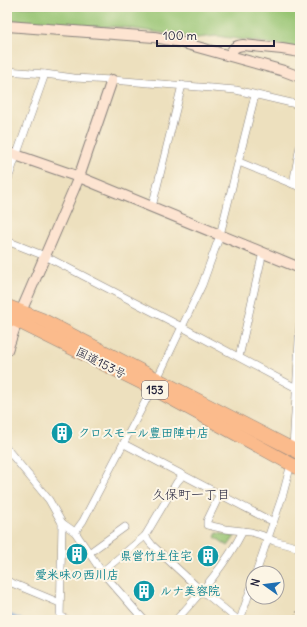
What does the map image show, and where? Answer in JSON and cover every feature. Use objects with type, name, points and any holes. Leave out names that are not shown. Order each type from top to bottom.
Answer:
[{"type":"highway","name":"国道153号","points":[[7,306],[15,316],[296,451]]},
{"type":"highway","name":"国道153号","points":[[154,383],[296,466]]},
{"type":"street","points":[[7,26],[154,37],[176,41],[231,56],[300,77]]},
{"type":"street","points":[[231,56],[234,48],[243,45],[300,52]]},
{"type":"street","points":[[7,70],[74,78],[236,90],[300,105]]},
{"type":"street","points":[[7,182],[12,154],[45,74]]},
{"type":"street","points":[[7,350],[15,316],[45,256],[79,177],[112,80]]},
{"type":"street","points":[[152,207],[182,85]]},
{"type":"street","points":[[75,532],[83,521],[124,444],[202,285],[220,235],[255,95]]},
{"type":"street","points":[[239,162],[297,186],[300,146]]},
{"type":"street","points":[[12,154],[79,177],[300,268]]},
{"type":"street","points":[[7,241],[45,256],[298,389]]},
{"type":"street","points":[[239,357],[262,252]]},
{"type":"street","points":[[296,451],[300,322]]},
{"type":"street","points":[[124,444],[273,521]]},
{"type":"street","points":[[7,449],[49,500],[62,523],[75,532],[102,572],[144,620]]},
{"type":"street","points":[[259,565],[283,494],[296,466]]},
{"type":"street","points":[[102,572],[144,536],[177,482],[183,475]]},
{"type":"street","points":[[220,494],[207,521],[207,525],[224,529],[256,533],[274,541],[300,548]]},
{"type":"street","points":[[62,523],[60,618],[68,620]]},
{"type":"street","points":[[89,553],[125,527]]},
{"type":"street","points":[[176,620],[215,575],[235,547],[244,531]]},
{"type":"street","points":[[144,536],[201,591],[239,620],[245,604]]},
{"type":"street","points":[[7,581],[60,604]]},
{"type":"path","points":[[294,620],[300,602]]},
{"type":"green space","points":[[7,7],[300,7],[300,48],[217,36],[196,38],[121,27],[80,26],[7,20]]},
{"type":"green space","points":[[217,533],[235,536],[228,546],[215,537]]},
{"type":"waterway","points":[[7,614],[21,620]]},
{"type":"place","name":"クロスモール豊田陣中店","points":[[62,433]]},
{"type":"place","name":"愛米味の西川店","points":[[77,554]]},
{"type":"place","name":"県営竹生住宅","points":[[208,556]]},
{"type":"place","name":"ルナ美容院","points":[[144,591]]},
{"type":"district","name":"久保町一丁目","points":[[191,494]]}]
